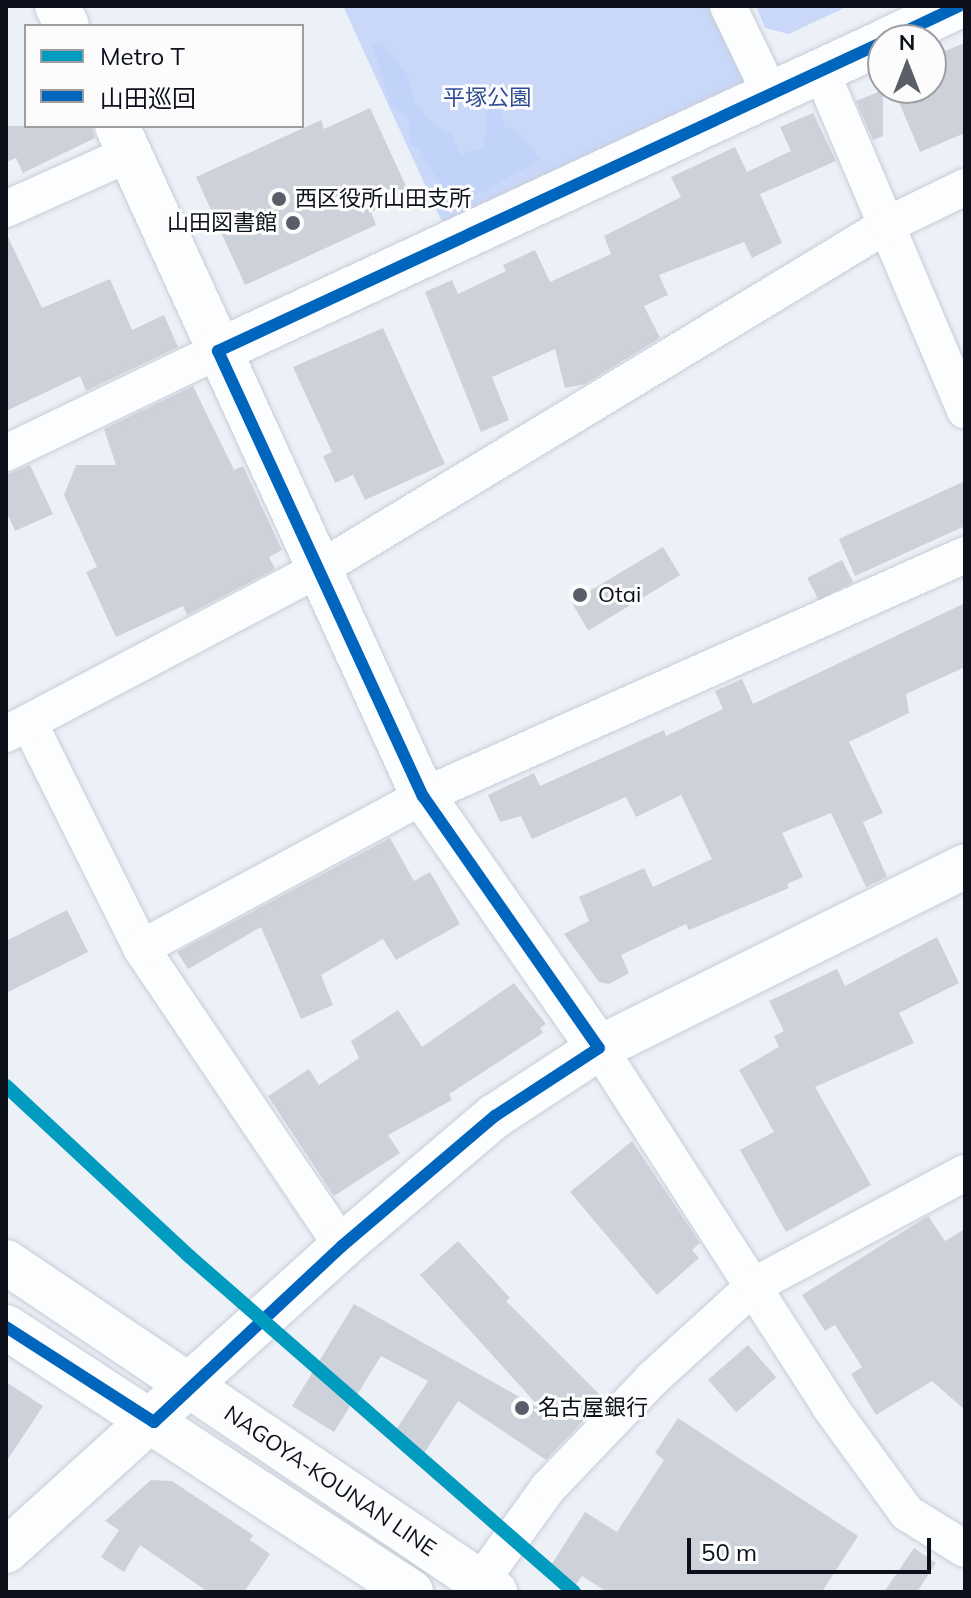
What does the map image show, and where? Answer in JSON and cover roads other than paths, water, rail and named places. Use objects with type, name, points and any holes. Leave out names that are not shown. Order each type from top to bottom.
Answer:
[{"type":"street","points":[[57,6],[66,24]]},
{"type":"street","points":[[728,6],[771,95]]},
{"type":"street","points":[[921,24],[959,6]]},
{"type":"street","points":[[6,453],[867,49]]},
{"type":"street","points":[[821,71],[965,411]]},
{"type":"street","points":[[6,209],[124,140],[423,796],[599,1048],[755,1285],[830,1407],[907,1513],[965,1549]]},
{"type":"street","points":[[342,1246],[141,948],[17,728],[321,568],[887,225],[965,187]]},
{"type":"street","points":[[141,948],[423,796],[965,555]]},
{"type":"street","points":[[6,1551],[154,1422],[342,1246],[495,1116],[599,1048],[965,866]]},
{"type":"street","points":[[488,1587],[548,1488],[652,1379],[755,1285],[965,1173]]},
{"type":"street","name":"NAGOYA-KOUNAN LINE","points":[[6,1262],[488,1587]]},
{"type":"street","points":[[6,1327],[411,1592]]},
{"type":"metro line","name":"T","points":[[6,1086],[189,1256],[574,1592]]},
{"type":"place","name":"西区役所山田支所","points":[[279,199]]},
{"type":"place","name":"山田図書館","points":[[293,223]]},
{"type":"place","name":"Otai","points":[[580,595]]},
{"type":"place","name":"名古屋銀行","points":[[522,1408]]},
{"type":"park label","name":"平塚公園","points":[[487,98]]}]
